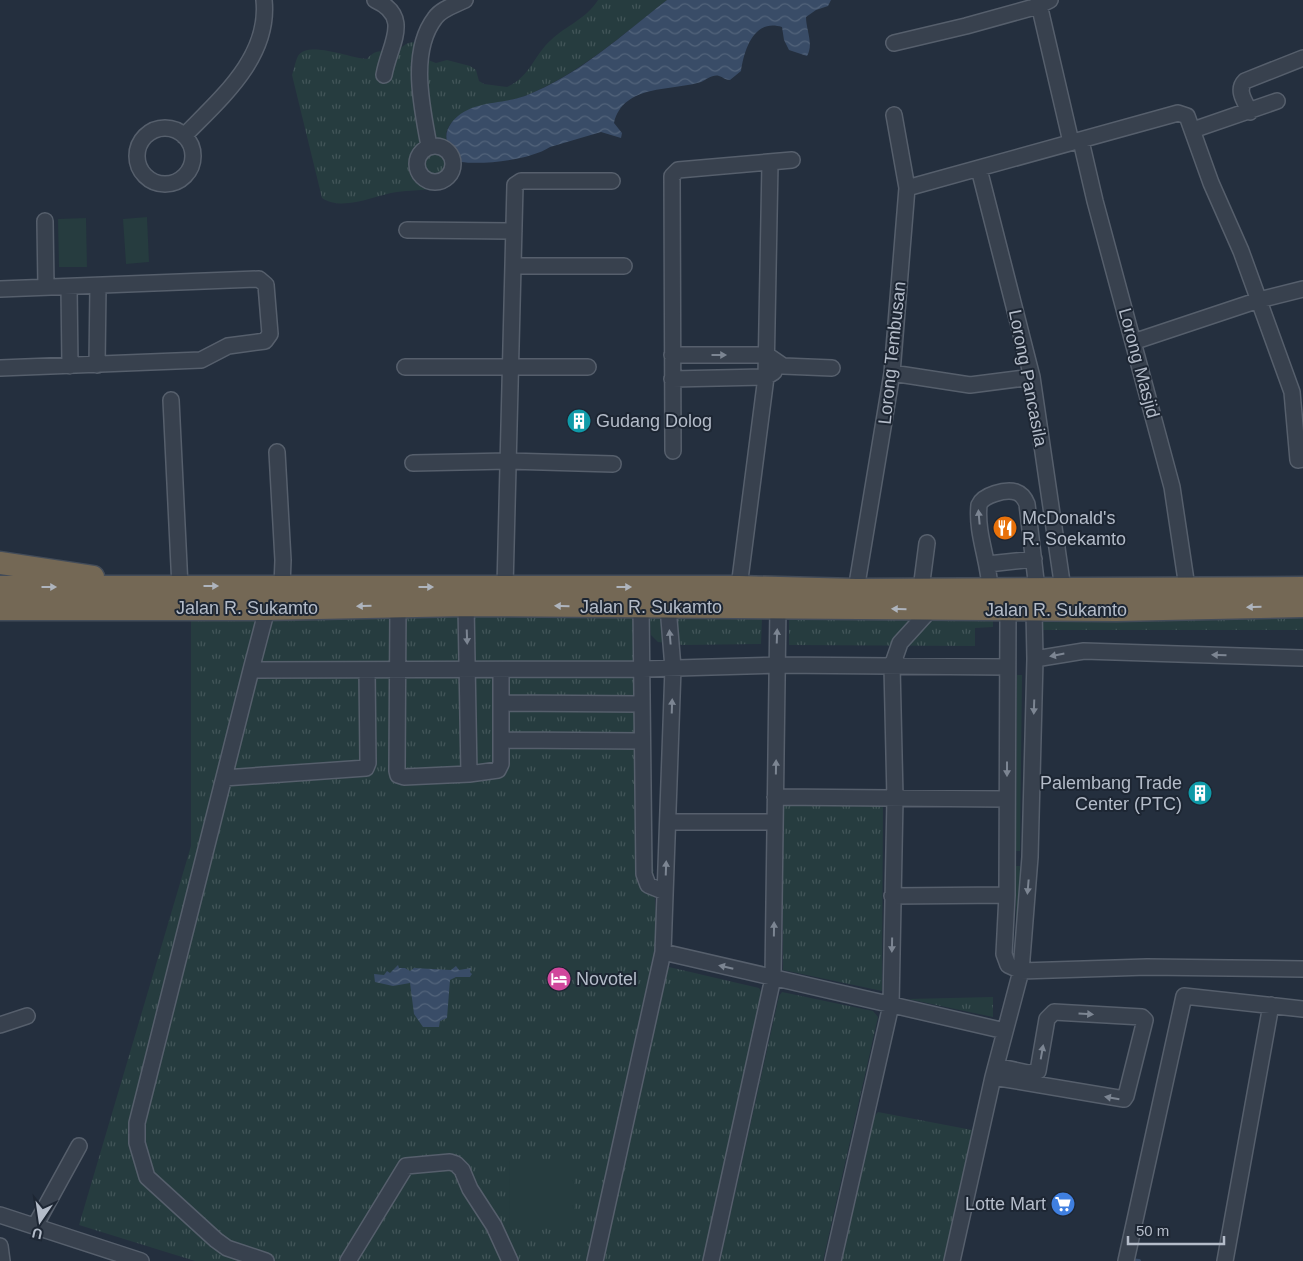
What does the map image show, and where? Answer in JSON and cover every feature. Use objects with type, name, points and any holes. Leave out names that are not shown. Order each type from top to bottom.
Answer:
[{"type":"highway","points":[[0,562],[74,573],[140,597]]},
{"type":"highway","name":"Jalan R. Sukamto","points":[[0,587],[140,597],[267,610],[398,605],[466,605],[1008,610],[1063,589],[1303,588]]},
{"type":"highway","name":"Jalan R. Sukamto","points":[[0,609],[140,597],[180,587],[990,589],[1036,600],[1303,606]]},
{"type":"highway","points":[[0,624],[76,622],[140,597]]},
{"type":"street","points":[[184,136],[209,110],[252,59],[263,32],[264,0]]},
{"type":"street","points":[[375,0],[391,9],[396,17],[397,30],[384,75]]},
{"type":"street","points":[[429,146],[421,91],[420,52],[435,18],[465,0]]},
{"type":"street","points":[[894,43],[1042,2]]},
{"type":"street","name":"Lorong Masjid","points":[[1042,2],[1076,141],[1095,201],[1172,487],[1187,588]]},
{"type":"street","points":[[1250,112],[1240,91],[1241,85],[1245,81],[1303,58]]},
{"type":"street","points":[[1193,130],[1250,112],[1276,101]]},
{"type":"street","points":[[907,188],[1183,113],[1187,116],[1193,130],[1211,183],[1297,391],[1298,460],[1303,459]]},
{"type":"street","name":"Lorong Tembusan","points":[[856,590],[892,373],[907,188],[894,116]]},
{"type":"street","points":[[673,451],[672,176],[678,170],[792,160]]},
{"type":"street","points":[[739,587],[766,377],[770,163]]},
{"type":"street","name":"Lorong Pancasila","points":[[979,169],[1032,377],[1063,589]]},
{"type":"street","points":[[505,587],[515,187],[519,182],[612,181]]},
{"type":"street","points":[[45,221],[46,287]]},
{"type":"street","points":[[407,230],[514,231]]},
{"type":"street","points":[[513,266],[624,266]]},
{"type":"street","points":[[0,289],[260,279],[266,285],[270,336],[265,341],[228,346],[201,360],[97,366],[0,368]]},
{"type":"street","points":[[97,366],[98,286]]},
{"type":"street","points":[[68,287],[70,366]]},
{"type":"street","points":[[1133,342],[1259,300],[1303,289]]},
{"type":"street","points":[[672,355],[767,355],[783,366],[832,368]]},
{"type":"street","points":[[672,379],[766,377],[783,366]]},
{"type":"street","points":[[405,367],[588,367]]},
{"type":"street","points":[[892,373],[970,385],[1032,377]]},
{"type":"street","points":[[171,400],[180,587]]},
{"type":"street","points":[[277,452],[283,560],[282,587]]},
{"type":"street","points":[[413,463],[508,461],[613,464]]},
{"type":"street","points":[[952,1261],[995,1072],[1021,971],[1030,857],[1036,600],[1034,559],[1027,504],[1021,495],[1013,492],[986,496],[978,505],[983,554],[988,564],[990,589]]},
{"type":"street","points":[[921,589],[927,543]]},
{"type":"street","points":[[988,564],[1034,559]]},
{"type":"street","points":[[398,605],[398,774],[404,777],[469,774],[498,770],[501,764],[501,670]]},
{"type":"street","points":[[466,605],[469,774]]},
{"type":"street","points":[[641,607],[644,880],[653,888],[665,892]]},
{"type":"street","points":[[595,1261],[663,952],[673,668],[668,607]]},
{"type":"street","points":[[711,1261],[773,978],[778,607]]},
{"type":"street","points":[[266,1261],[228,1248],[216,1240],[147,1177],[137,1143],[137,1123],[267,610]]},
{"type":"street","points":[[833,1261],[891,1005],[895,798],[892,666],[900,643],[930,610]]},
{"type":"street","points":[[1008,610],[1005,959],[1010,967],[1021,971],[1147,967],[1303,969]]},
{"type":"street","points":[[1035,659],[1084,651],[1303,658]]},
{"type":"street","points":[[251,670],[642,669],[777,665],[1007,667]]},
{"type":"street","points":[[224,778],[366,768],[368,764],[367,670]]},
{"type":"street","points":[[501,703],[641,704]]},
{"type":"street","points":[[501,740],[642,741]]},
{"type":"street","points":[[775,797],[1007,799]]},
{"type":"street","points":[[668,822],[775,822]]},
{"type":"street","points":[[1007,858],[1030,857]]},
{"type":"street","points":[[892,896],[1007,895]]},
{"type":"street","points":[[663,952],[1005,1032]]},
{"type":"street","points":[[1126,1261],[1184,996],[1303,1009]]},
{"type":"street","points":[[1225,1261],[1271,1005]]},
{"type":"street","points":[[1054,1012],[1142,1018],[1145,1020],[1124,1099],[995,1072],[1028,1073],[1038,1071],[1047,1019],[1054,1012]]},
{"type":"street","points":[[0,1025],[27,1016]]},
{"type":"street","points":[[35,1226],[79,1146]]},
{"type":"street","points":[[348,1261],[406,1166],[450,1162],[456,1164],[462,1170],[470,1189],[494,1226],[510,1261]]},
{"type":"street","points":[[0,1215],[141,1261]]},
{"type":"street","points":[[0,1246],[2,1261]]},
{"type":"green space","points":[[598,0],[667,0],[617,40],[564,77],[525,96],[477,107],[460,115],[452,122],[446,133],[448,144],[461,162],[459,171],[450,182],[431,189],[397,192],[349,203],[330,202],[322,198],[292,75],[298,56],[303,52],[320,50],[367,59],[380,51],[395,53],[405,45],[414,42],[418,43],[428,60],[436,63],[447,60],[470,66],[476,70],[479,81],[484,84],[507,87],[515,83],[527,72],[551,40],[588,12]]},
{"type":"green space","points":[[147,217],[149,262],[126,264],[123,219]]},
{"type":"green space","points":[[86,218],[87,267],[59,267],[58,219]]},
{"type":"green space","points":[[398,616],[647,617],[641,647],[657,937],[588,1261],[195,1261],[79,1225],[191,846],[191,621]]},
{"type":"green space","points":[[1038,616],[1303,617],[1303,630],[1040,630]]},
{"type":"green space","points":[[649,617],[762,618],[761,644],[683,645],[658,642],[651,635]]},
{"type":"green space","points":[[789,618],[993,619],[993,627],[975,628],[975,646],[789,645]]},
{"type":"green space","points":[[1017,675],[1022,675],[1020,851],[1016,851]]},
{"type":"green space","points":[[783,798],[883,798],[882,991],[783,970]]},
{"type":"green space","points":[[1016,866],[1020,866],[1020,966],[1016,966]]},
{"type":"green space","points":[[669,967],[759,988],[762,993],[704,1261],[600,1261],[664,972]]},
{"type":"green space","points":[[782,992],[873,1011],[878,1017],[823,1261],[720,1261],[779,996]]},
{"type":"green space","points":[[993,997],[993,1017],[908,999]]},
{"type":"green space","points":[[878,1112],[972,1130],[945,1261],[840,1261],[873,1118]]},
{"type":"green space","points":[[510,1161],[574,1161],[574,1227],[509,1227]]},
{"type":"water","points":[[667,0],[831,0],[828,6],[816,10],[806,17],[810,42],[807,56],[789,50],[784,40],[782,27],[772,25],[764,27],[758,31],[748,45],[741,71],[730,80],[714,76],[689,85],[650,91],[627,101],[619,110],[614,123],[622,133],[621,138],[601,132],[550,147],[531,155],[494,162],[461,162],[450,149],[446,139],[448,128],[459,115],[476,106],[525,96],[564,77],[617,40]]},
{"type":"water","points":[[398,965],[399,968],[405,968],[410,971],[414,968],[451,970],[456,966],[459,970],[471,968],[470,972],[472,974],[470,977],[456,977],[450,980],[447,1018],[440,1021],[439,1027],[423,1027],[414,1014],[410,983],[393,986],[375,982],[374,974],[384,975],[387,971],[390,973]]},
{"type":"waterway","points":[[1130,1260],[1139,1261]]},
{"type":"place","name":"Gudang Dolog","points":[[579,421]]},
{"type":"place","name":"McDonald's R. Soekamto","points":[[1005,528]]},
{"type":"place","name":"Palembang Trade Center (PTC)","points":[[1200,793]]},
{"type":"place","name":"Novotel","points":[[559,979]]},
{"type":"place","name":"Lotte Mart","points":[[1063,1204]]}]
